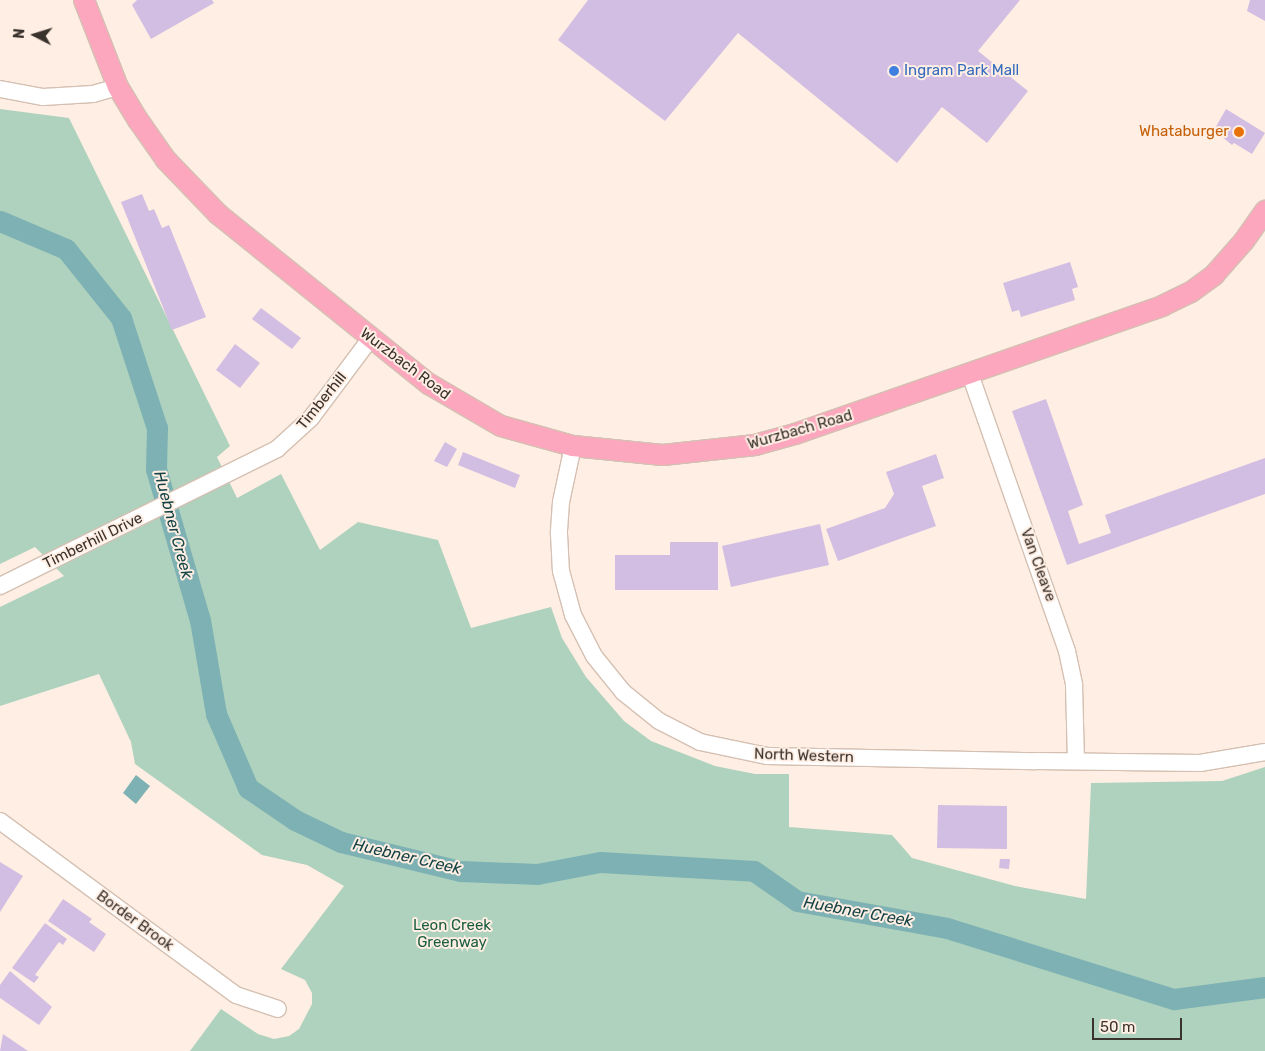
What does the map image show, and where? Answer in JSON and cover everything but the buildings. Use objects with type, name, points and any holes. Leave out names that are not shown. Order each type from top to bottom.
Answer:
[{"type":"main road","name":"Wurzbach Road","points":[[84,0],[118,87],[144,128],[185,181],[218,214],[370,339],[429,384],[493,422],[573,446],[663,455],[754,445],[970,374],[1162,306],[1191,292],[1229,259],[1265,211]]},
{"type":"street","points":[[0,89],[43,97],[92,94],[118,87]]},
{"type":"street","name":"Timberhill","points":[[213,483],[256,461],[294,436],[370,339]]},
{"type":"street","name":"Van Cleave","points":[[970,374],[1067,652],[1074,693],[1076,762]]},
{"type":"street","name":"North Western","points":[[573,446],[559,524],[566,593],[582,636],[608,675],[659,721],[707,744],[767,756],[1076,762],[1200,763],[1265,752]]},
{"type":"street","name":"Timberhill Drive","points":[[0,586],[213,483]]},
{"type":"street","name":"Border Brook","points":[[0,821],[236,995],[278,1009]]},
{"type":"green space","name":"Leon Creek Greenway","points":[[0,109],[69,118],[230,446],[217,457],[237,498],[281,474],[320,550],[358,522],[438,540],[471,628],[551,607],[562,638],[586,677],[624,721],[651,741],[715,766],[755,774],[789,774],[789,827],[892,835],[912,858],[1015,886],[1086,899],[1091,783],[1222,781],[1265,767],[1265,1051],[190,1051],[221,1009],[258,1034],[274,1039],[289,1036],[299,1029],[312,1004],[312,993],[305,980],[281,969],[344,886],[307,865],[262,855],[135,764],[131,742],[99,674],[0,706],[0,607],[64,576],[35,547],[0,564]]},
{"type":"water","points":[[136,775],[150,786],[136,804],[123,793]]},
{"type":"waterway","name":"Huebner Creek","points":[[0,221],[66,249],[121,318],[157,428],[156,469],[200,620],[216,714],[248,788],[295,820],[341,842],[460,871],[537,874],[600,862],[754,871],[797,901],[947,928],[1174,999],[1265,987]]},
{"type":"place","name":"Ingram Park Mall","points":[[894,71]]},
{"type":"place","name":"Whataburger","points":[[1239,132]]}]
